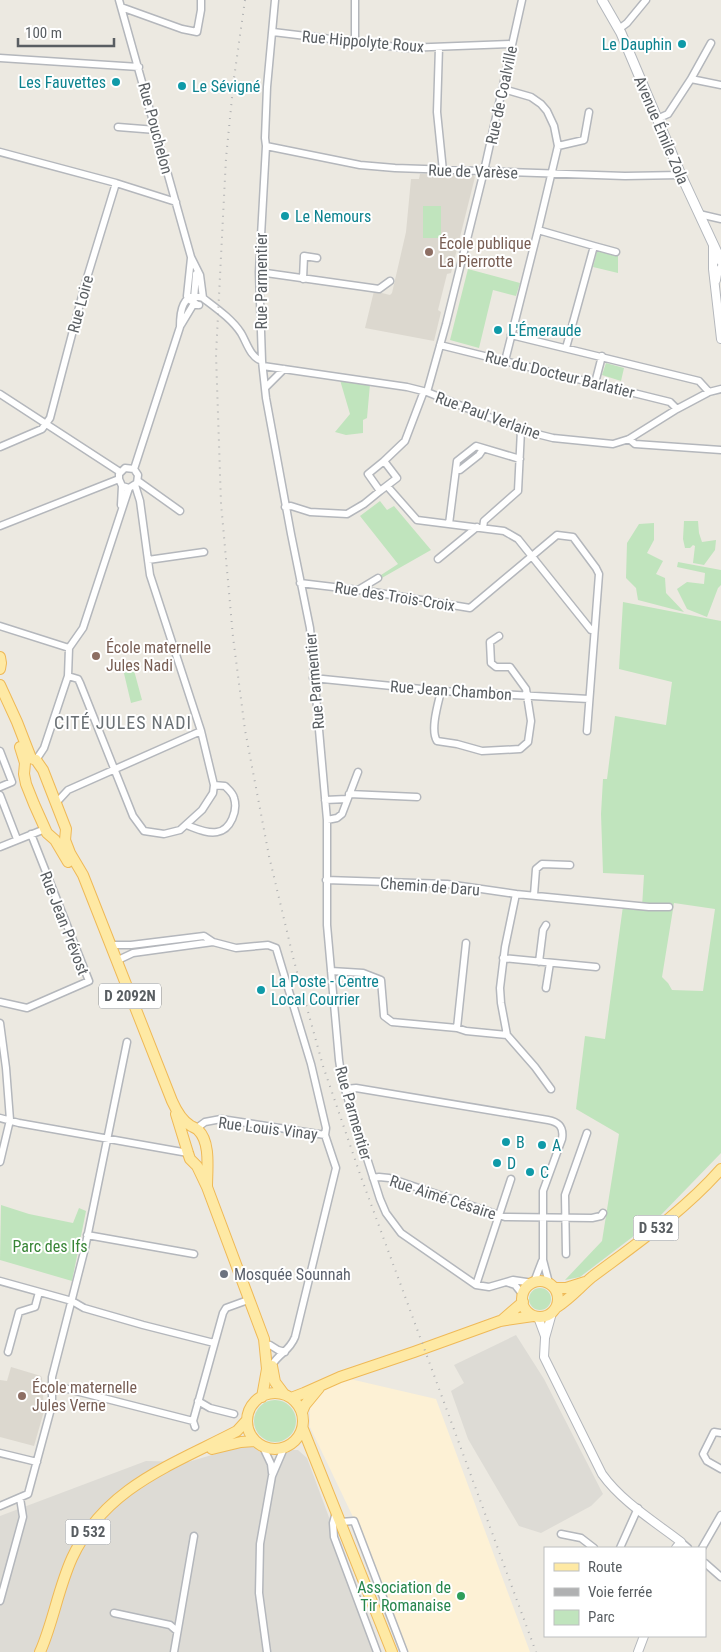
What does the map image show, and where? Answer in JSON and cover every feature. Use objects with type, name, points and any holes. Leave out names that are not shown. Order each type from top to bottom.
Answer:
[{"type":"main road","name":"Avenue Émile Zola","points":[[602,0],[619,30],[681,175],[721,261]]},
{"type":"main road","points":[[0,658],[0,669]]},
{"type":"main road","points":[[0,684],[33,759]]},
{"type":"main road","points":[[0,698],[22,752],[33,759],[41,765],[52,790],[66,829],[65,835],[60,839],[55,840],[49,836],[26,784],[24,774],[33,759]]},
{"type":"main road","name":"D 2092N","points":[[65,835],[70,854],[83,875],[172,1101],[184,1138]]},
{"type":"main road","name":"D 2092N","points":[[55,840],[80,881],[89,891]]},
{"type":"main road","name":"D 2092N","points":[[172,1101],[180,1115],[194,1128]]},
{"type":"main road","points":[[201,1162],[190,1159],[184,1138],[187,1128],[194,1128],[201,1134],[208,1151],[201,1162],[207,1187],[270,1345],[272,1376],[287,1396],[296,1402],[302,1412]]},
{"type":"main road","name":"D 532","points":[[555,1310],[587,1281],[643,1239],[688,1201],[721,1169]]},
{"type":"main road","points":[[314,1457],[301,1447],[270,1449],[259,1444],[248,1428],[247,1420],[248,1411],[256,1401],[272,1393],[287,1396],[500,1321],[548,1316],[555,1310],[558,1297],[552,1286],[542,1281],[534,1282],[528,1286],[523,1298],[500,1321]]},
{"type":"main road","name":"D 532","points":[[552,1286],[566,1288],[587,1281]]},
{"type":"main road","points":[[246,1286],[248,1300],[266,1346],[267,1369],[262,1397]]},
{"type":"main road","points":[[523,1298],[528,1312],[536,1316]]},
{"type":"main road","points":[[287,1447],[300,1436],[302,1412],[305,1405],[323,1384]]},
{"type":"main road","name":"D 532","points":[[40,1652],[56,1600],[72,1558],[96,1520],[129,1489],[162,1468],[237,1431],[247,1420]]},
{"type":"main road","points":[[302,1429],[337,1511],[392,1652]]},
{"type":"main road","name":"D 532","points":[[189,1455],[240,1442],[259,1444]]},
{"type":"street","name":"Rue Pouchelon","points":[[119,0],[191,257]]},
{"type":"street","points":[[121,7],[182,29],[197,32],[201,0]]},
{"type":"street","name":"Rue Parmentier","points":[[275,0],[267,87],[266,146],[259,272],[262,363],[286,507],[310,628],[327,820],[326,880],[330,971],[340,1071],[373,1178],[386,1213],[401,1233],[476,1285]]},
{"type":"street","points":[[355,0],[355,43]]},
{"type":"street","name":"Rue de Coalville","points":[[380,491],[368,474],[405,441],[425,392],[440,345],[484,171],[522,0]]},
{"type":"street","points":[[619,30],[646,0]]},
{"type":"street","name":"Rue Hippolyte Roux","points":[[273,32],[355,43],[417,48],[512,44]]},
{"type":"street","points":[[657,119],[668,114],[691,79],[711,43]]},
{"type":"street","points":[[439,47],[437,112],[443,170]]},
{"type":"street","points":[[0,58],[139,67]]},
{"type":"street","points":[[691,79],[721,86]]},
{"type":"street","points":[[503,89],[531,97],[541,104],[547,111],[554,126],[558,146],[505,360]]},
{"type":"street","points":[[558,146],[584,140],[589,112]]},
{"type":"street","points":[[118,127],[156,130]]},
{"type":"street","name":"Rue de Varèse","points":[[266,146],[360,165],[550,174],[681,175]]},
{"type":"street","points":[[0,152],[116,183],[176,202]]},
{"type":"street","name":"Rue Loire","points":[[46,424],[50,418],[86,281],[116,183]]},
{"type":"street","points":[[699,214],[721,219]]},
{"type":"street","points":[[538,230],[616,252]]},
{"type":"street","points":[[713,245],[717,268]]},
{"type":"street","points":[[566,348],[594,246]]},
{"type":"street","points":[[303,279],[304,256],[317,258]]},
{"type":"street","points":[[191,257],[200,275],[203,298],[236,326],[255,358],[262,363]]},
{"type":"street","points":[[191,257],[187,296],[193,301],[215,307]]},
{"type":"street","points":[[721,261],[716,264],[715,287],[721,339]]},
{"type":"street","points":[[193,301],[197,268]]},
{"type":"street","points":[[259,272],[379,289],[390,282]]},
{"type":"street","points":[[134,469],[180,327],[180,314],[183,305],[203,298]]},
{"type":"street","points":[[512,335],[699,381],[709,392]]},
{"type":"street","name":"Rue du Docteur Barlatier","points":[[440,345],[670,402],[677,409]]},
{"type":"street","points":[[248,346],[262,349]]},
{"type":"street","points":[[595,383],[602,356]]},
{"type":"street","name":"Rue Paul Verlaine","points":[[262,363],[284,369],[397,385],[425,392],[521,430],[554,438],[612,444],[629,439],[635,444],[721,450]]},
{"type":"street","points":[[265,388],[284,369]]},
{"type":"street","points":[[629,439],[677,409],[709,392],[721,389]]},
{"type":"street","points":[[0,394],[120,472],[140,500],[150,575],[201,731],[214,785],[213,793],[202,810],[180,830],[164,834],[144,831],[133,816],[80,683],[78,679],[68,676]]},
{"type":"street","points":[[0,447],[42,429],[46,424]]},
{"type":"street","points":[[438,559],[480,528],[484,521],[518,491],[521,430]]},
{"type":"street","points":[[449,524],[457,461],[476,446],[520,459]]},
{"type":"street","points":[[286,507],[291,506],[310,512],[347,514],[364,504],[397,478],[384,461]]},
{"type":"street","points":[[33,759],[44,748],[68,676],[69,648],[83,628],[129,484],[138,474],[134,469],[125,468],[120,472]]},
{"type":"street","points":[[120,511],[129,484]]},
{"type":"street","points":[[0,526],[129,484],[180,511]]},
{"type":"street","points":[[387,486],[417,520],[504,531],[512,534],[591,630],[594,631]]},
{"type":"street","points":[[125,500],[132,497],[140,500]]},
{"type":"street","name":"Rue des Trois-Croix","points":[[300,583],[358,590],[470,608],[557,535],[573,537],[599,574],[587,730]]},
{"type":"street","points":[[148,560],[204,552]]},
{"type":"street","points":[[358,590],[378,578]]},
{"type":"street","points":[[0,626],[69,648]]},
{"type":"street","points":[[442,691],[433,735],[437,741],[482,751],[520,748],[528,742],[531,721],[526,689],[510,667],[496,667],[491,663],[490,642],[499,636]]},
{"type":"street","name":"Rue Jean Chambon","points":[[313,678],[442,691],[589,699]]},
{"type":"street","points":[[56,803],[68,790],[201,731]]},
{"type":"street","points":[[0,751],[12,782],[0,787]]},
{"type":"street","points":[[327,820],[337,818],[342,814],[358,772]]},
{"type":"street","points":[[186,825],[200,830],[217,832],[229,825],[235,813],[234,796],[225,786],[214,785]]},
{"type":"street","points":[[52,790],[68,790]]},
{"type":"street","points":[[0,795],[17,839]]},
{"type":"street","points":[[325,800],[348,797],[417,797]]},
{"type":"street","points":[[0,847],[45,829]]},
{"type":"street","name":"Rue Jean Prévost","points":[[0,1002],[27,1008],[89,981],[31,834]]},
{"type":"street","points":[[534,895],[536,869],[542,864],[570,865]]},
{"type":"street","name":"Chemin de Daru","points":[[326,880],[447,884],[516,894],[649,907],[669,907]]},
{"type":"street","points":[[516,894],[503,958],[500,988],[507,1035],[535,1067],[551,1090]]},
{"type":"street","points":[[539,962],[543,930],[546,925]]},
{"type":"street","points":[[110,945],[131,945],[204,936],[213,942],[236,948],[268,945],[276,948],[311,1064],[326,1128],[325,1134]]},
{"type":"street","points":[[116,960],[133,952],[213,942]]},
{"type":"street","points":[[457,1028],[466,942]]},
{"type":"street","points":[[131,945],[133,952]]},
{"type":"street","points":[[503,958],[596,967]]},
{"type":"street","points":[[546,988],[550,963]]},
{"type":"street","points":[[330,971],[363,973],[381,980],[384,1016],[392,1022],[507,1035]]},
{"type":"street","points":[[0,1023],[10,1120],[0,1162]]},
{"type":"street","points":[[0,1506],[28,1494],[37,1462],[52,1405],[52,1377],[88,1235],[106,1138],[127,1042]]},
{"type":"street","points":[[345,1089],[356,1088],[558,1123],[563,1133],[543,1191],[542,1217],[543,1260],[552,1286]]},
{"type":"street","points":[[0,1118],[188,1153]]},
{"type":"street","name":"Rue Louis Vinay","points":[[194,1128],[205,1122],[221,1119],[325,1134],[336,1168],[295,1337],[291,1347],[276,1359],[272,1365]]},
{"type":"street","points":[[566,1254],[565,1195],[587,1133]]},
{"type":"street","points":[[173,1150],[178,1148],[184,1138]]},
{"type":"street","name":"Rue Aimé Césaire","points":[[373,1178],[379,1176],[390,1178],[505,1217],[592,1218],[603,1213]]},
{"type":"street","points":[[511,1179],[476,1285],[489,1287],[513,1280],[534,1282],[543,1260]]},
{"type":"street","points":[[88,1235],[194,1254]]},
{"type":"street","points":[[0,1282],[72,1301],[84,1308],[101,1313],[214,1343]]},
{"type":"street","points":[[505,1282],[514,1285],[523,1298]]},
{"type":"street","points":[[8,1352],[20,1312],[35,1307],[39,1292]]},
{"type":"street","points":[[52,1387],[60,1387],[194,1424],[198,1401],[223,1312],[226,1308],[248,1300]]},
{"type":"street","points":[[545,1338],[555,1310]]},
{"type":"street","points":[[536,1316],[543,1328],[545,1338],[544,1356],[548,1367],[602,1474],[614,1488],[679,1545]]},
{"type":"street","points":[[270,1345],[285,1352]]},
{"type":"street","points":[[198,1401],[210,1408],[234,1414]]},
{"type":"street","points":[[721,1432],[714,1432],[703,1454],[707,1461],[721,1469]]},
{"type":"street","points":[[259,1444],[271,1464],[272,1476],[260,1544],[259,1593],[268,1652]]},
{"type":"street","points":[[272,1476],[287,1447]]},
{"type":"street","points":[[0,1454],[37,1462]]},
{"type":"street","points":[[0,1601],[23,1517],[20,1498]]},
{"type":"street","points":[[620,1547],[638,1508]]},
{"type":"street","points":[[337,1511],[333,1523],[334,1537],[377,1652]]},
{"type":"street","points":[[703,1547],[721,1515]]},
{"type":"street","points":[[340,1522],[354,1521],[404,1652]]},
{"type":"street","points":[[561,1534],[581,1538],[593,1547]]},
{"type":"street","points":[[174,1652],[194,1536]]},
{"type":"street","points":[[706,1564],[721,1577]]},
{"type":"street","points":[[114,1612],[170,1625],[177,1631]]},
{"type":"street","points":[[638,1652],[644,1637]]},
{"type":"shaded area","name":"École publique La Pierrotte","points":[[420,174],[473,175],[475,177],[451,273],[447,274],[438,310],[441,312],[434,341],[365,328],[374,291],[390,295],[392,293],[406,232],[411,179],[419,179]]},
{"type":"shaded area","points":[[516,1335],[544,1379],[603,1494],[591,1506],[541,1533],[519,1526],[468,1439],[451,1391],[464,1383],[454,1365]]},
{"type":"shaded area","name":"École maternelle Jules Verne","points":[[11,1367],[41,1376],[42,1378],[44,1411],[34,1446],[0,1437],[0,1380],[7,1381]]},
{"type":"shaded area","points":[[350,1379],[436,1399],[530,1652],[407,1652],[354,1519],[310,1427],[312,1402],[334,1384]]},
{"type":"shaded area","points":[[242,1446],[256,1448],[262,1454],[265,1461],[279,1462],[289,1450],[298,1450],[307,1458],[379,1652],[0,1652],[0,1516],[146,1461],[188,1462]]},
{"type":"green space","points":[[423,206],[441,206],[441,238],[423,238]]},
{"type":"green space","points":[[597,251],[618,256],[618,273],[593,267]]},
{"type":"green space","points":[[468,269],[520,283],[516,296],[493,290],[479,348],[450,340]]},
{"type":"green space","points":[[606,363],[624,368],[621,381],[602,375]]},
{"type":"green space","points":[[340,380],[370,384],[367,418],[363,420],[363,433],[346,435],[335,432],[350,414]]},
{"type":"green space","points":[[380,501],[387,510],[394,506],[431,550],[380,579],[381,575],[398,564],[360,516]]},
{"type":"green space","points":[[684,521],[698,521],[702,542],[716,540],[715,550],[704,565],[693,563],[695,546],[685,548],[683,539]]},
{"type":"green space","points":[[654,523],[654,540],[647,553],[663,561],[656,574],[665,578],[666,593],[684,612],[638,600],[636,588],[626,578],[627,543],[639,524]]},
{"type":"green space","points":[[678,562],[721,570],[721,585],[718,588],[707,617],[687,609],[677,589],[687,582],[704,584],[705,573],[677,567]]},
{"type":"green space","points":[[623,602],[721,621],[721,1153],[660,1216],[580,1277],[565,1280],[602,1241],[619,1134],[576,1109],[585,1036],[605,1039],[623,906],[642,907],[644,875],[603,873],[601,814],[603,779],[607,779],[615,716],[666,725],[672,682],[619,669]],"holes":[[[674,903],[715,909],[703,991],[672,990],[662,977]]]},
{"type":"green space","points":[[132,663],[142,700],[131,703],[122,665]]},
{"type":"green space","name":"Parc des Ifs","points":[[1,1205],[29,1214],[73,1223],[79,1208],[86,1211],[72,1281],[0,1260]]},
{"type":"green space","points":[[540,1288],[548,1291],[551,1299],[548,1307],[540,1310],[532,1307],[529,1299],[532,1291]]},
{"type":"green space","points":[[275,1400],[290,1406],[296,1421],[290,1436],[275,1442],[260,1436],[254,1421],[260,1406]]},
{"type":"railway","points":[[245,0],[234,78],[226,158],[216,355],[221,503],[233,637],[245,730],[269,856],[294,961],[323,1066],[361,1177],[536,1652]]},
{"type":"place","name":"Le Dauphin","points":[[682,44]]},
{"type":"place","name":"Les Fauvettes","points":[[116,82]]},
{"type":"place","name":"Le Sévigné","points":[[182,86]]},
{"type":"place","name":"Le Nemours","points":[[285,216]]},
{"type":"place","name":"École publique La Pierrotte","points":[[429,252]]},
{"type":"place","name":"L'Émeraude","points":[[498,330]]},
{"type":"place","name":"École maternelle Jules Nadi","points":[[96,656]]},
{"type":"place","name":"La Poste - Centre Local Courrier","points":[[261,990]]},
{"type":"place","name":"B","points":[[506,1142]]},
{"type":"place","name":"A","points":[[542,1145]]},
{"type":"place","name":"D","points":[[497,1163]]},
{"type":"place","name":"C","points":[[530,1172]]},
{"type":"place","name":"Mosquée Sounnah","points":[[224,1274]]},
{"type":"place","name":"École maternelle Jules Verne","points":[[22,1396]]},
{"type":"place","name":"Association de Tir Romanaise","points":[[461,1596]]},
{"type":"district","name":"CITÉ JULES NADI","points":[[123,723]]}]
